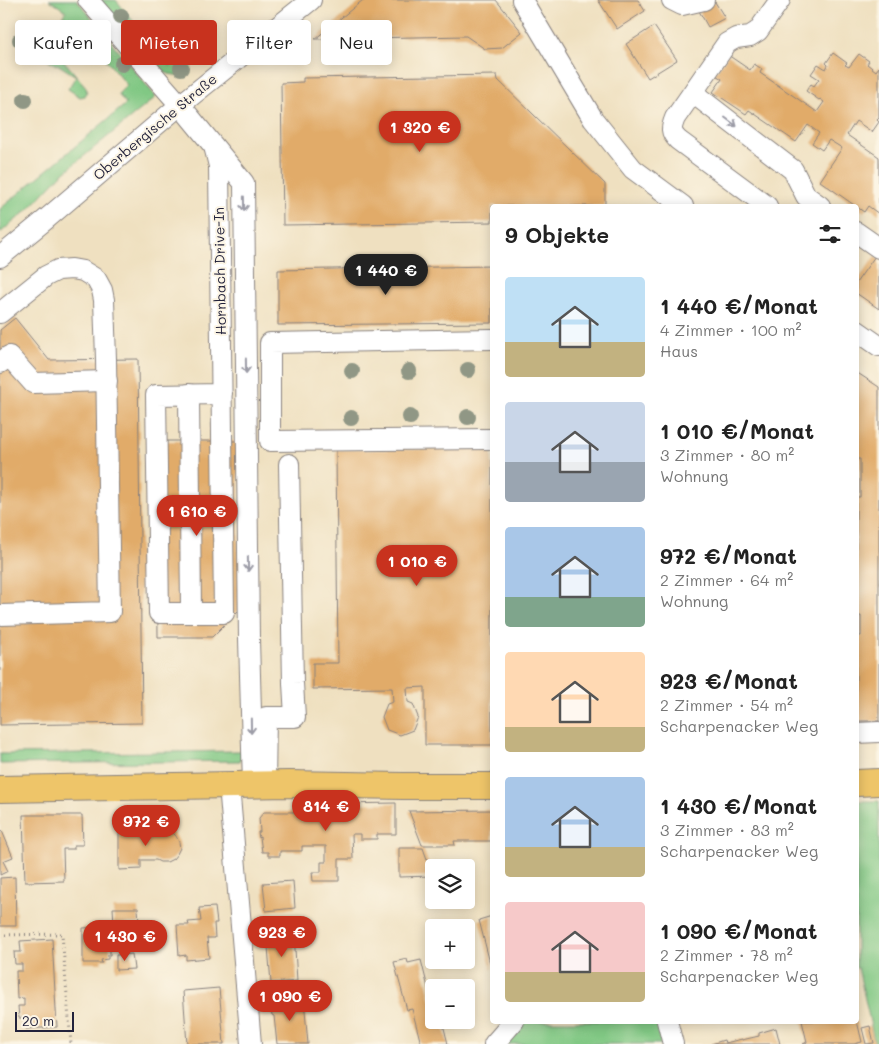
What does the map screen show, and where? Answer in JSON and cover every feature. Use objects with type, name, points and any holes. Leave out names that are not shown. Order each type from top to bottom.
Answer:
[{"type":"main road","points":[[859,783],[879,782]]},
{"type":"main road","points":[[0,789],[249,785],[490,786]]},
{"type":"street","points":[[88,0],[180,105],[244,183],[251,1044]]},
{"type":"street","name":"Oberbergische Straße","points":[[0,257],[180,105],[311,0]]},
{"type":"street","points":[[522,0],[594,119],[633,168],[680,204]]},
{"type":"street","points":[[672,0],[682,4],[704,0]]},
{"type":"street","points":[[764,204],[678,140],[672,134],[672,126],[675,118],[727,43],[736,38],[750,36],[758,30],[780,0]]},
{"type":"street","points":[[693,93],[793,170],[806,196],[817,204]]},
{"type":"street","name":"Hornbach Drive-In","points":[[214,148],[219,166],[224,613]]},
{"type":"street","points":[[0,614],[110,612],[106,359],[102,290],[96,278],[84,271],[72,269],[58,270],[46,276],[3,310]]},
{"type":"street","points":[[859,332],[879,346]]},
{"type":"street","points":[[490,339],[270,343],[270,441],[490,439]]},
{"type":"street","points":[[0,363],[9,356],[33,383],[106,381]]},
{"type":"street","points":[[189,394],[191,613]]},
{"type":"street","points":[[222,394],[156,395],[159,613],[224,613],[232,625],[249,639]]},
{"type":"street","points":[[249,785],[266,717],[295,717],[290,464]]},
{"type":"street","points":[[859,733],[879,732]]},
{"type":"street","points":[[494,1044],[511,1024]]},
{"type":"street","points":[[668,1024],[673,1044]]},
{"type":"path","points":[[0,935],[62,934],[70,1044]]},
{"type":"green space","points":[[49,0],[77,0],[93,20],[73,20],[70,17],[66,20],[60,20],[66,11]]},
{"type":"green space","points":[[97,0],[116,0],[132,20],[121,20],[121,26]]},
{"type":"green space","points":[[111,42],[121,54],[121,65],[130,65],[156,97],[61,175],[29,209],[0,233],[0,209],[126,104],[118,94],[127,85],[110,65]]},
{"type":"green space","points":[[59,65],[67,65],[86,87],[87,92],[85,96],[80,97],[68,89],[76,76]]},
{"type":"green space","points":[[157,65],[189,65],[192,69],[182,76],[163,71]]},
{"type":"green space","points":[[242,751],[240,761],[0,764],[0,754]]},
{"type":"green space","points":[[859,801],[879,801],[879,1044],[875,1044],[859,972]]},
{"type":"green space","points":[[525,1024],[660,1024],[665,1044],[508,1044]]},
{"type":"building","points":[[363,0],[496,0],[522,32],[502,48],[485,49],[466,36],[392,37],[392,20],[338,20]]},
{"type":"building","points":[[598,0],[638,0],[645,11],[617,29]]},
{"type":"building","points":[[715,2],[725,18],[708,27],[699,11]]},
{"type":"building","points":[[654,26],[677,60],[648,78],[626,44]]},
{"type":"building","points":[[833,53],[847,63],[845,65],[849,67],[859,54],[869,61],[867,64],[876,71],[879,67],[879,118],[877,120],[879,122],[872,132],[856,121],[847,135],[879,157],[879,214],[868,206],[864,212],[859,208],[859,204],[853,204],[820,181],[842,148],[829,140],[822,150],[812,143],[819,133],[808,125],[796,142],[749,110],[746,114],[713,92],[722,79],[714,74],[728,55],[750,70],[754,64],[762,69],[760,73],[817,112],[824,102],[806,91],[811,84],[814,86],[819,79],[811,74],[818,64],[826,69],[828,65],[826,63]]},
{"type":"building","points":[[497,75],[498,80],[605,184],[605,204],[490,204],[490,222],[283,225],[281,83],[303,82],[303,78]]},
{"type":"building","points":[[875,256],[879,259],[879,309],[859,295],[859,279]]},
{"type":"building","points":[[490,266],[490,323],[278,325],[278,270]]},
{"type":"building","points":[[15,318],[49,360],[138,359],[142,723],[0,725],[0,330]]},
{"type":"building","points":[[859,374],[879,387],[879,721],[859,721],[859,636],[861,636],[861,616],[859,616]]},
{"type":"building","points":[[156,441],[238,441],[239,610],[212,637],[158,637]]},
{"type":"building","points":[[490,449],[490,745],[425,745],[425,687],[407,688],[408,702],[413,704],[418,717],[413,730],[400,735],[387,730],[382,717],[387,704],[393,702],[392,688],[313,689],[313,663],[338,663],[336,450]]},
{"type":"building","points":[[396,803],[396,834],[377,834],[377,839],[360,839],[360,834],[352,834],[353,859],[339,859],[339,881],[313,881],[312,872],[321,872],[321,862],[326,862],[326,846],[302,846],[302,851],[280,851],[280,856],[268,856],[268,852],[262,852],[258,832],[260,832],[259,818],[264,812],[338,812],[338,804]]},
{"type":"building","points":[[490,810],[490,841],[454,841],[455,845],[422,845],[409,811]]},
{"type":"building","points":[[23,815],[82,815],[83,845],[74,845],[74,849],[63,849],[64,881],[25,882]]},
{"type":"building","points":[[119,829],[149,829],[149,832],[166,829],[176,836],[180,848],[173,859],[167,862],[141,860],[141,869],[119,870]]},
{"type":"building","points":[[2,831],[13,857],[3,861],[8,871],[0,875],[0,832]]},
{"type":"building","points":[[399,848],[423,848],[427,859],[425,859],[425,876],[399,877]]},
{"type":"building","points":[[15,877],[16,926],[0,926],[0,878]]},
{"type":"building","points":[[293,881],[295,908],[266,911],[263,883]]},
{"type":"building","points":[[215,907],[217,923],[214,923],[215,938],[207,938],[209,958],[186,960],[186,955],[179,956],[177,925],[189,925],[188,922],[201,921],[199,908]]},
{"type":"building","points":[[113,908],[138,908],[139,923],[114,924]]},
{"type":"building","points":[[490,917],[490,963],[479,920]]},
{"type":"building","points":[[101,927],[101,930],[110,930],[110,955],[108,955],[108,959],[101,960],[102,963],[83,963],[83,928]]},
{"type":"building","points":[[294,933],[297,981],[271,983],[267,935]]},
{"type":"building","points":[[52,939],[57,1027],[26,1029],[25,1018],[19,1018],[18,1006],[24,1006],[24,998],[17,999],[16,971],[22,971],[22,964],[15,964],[14,952],[21,952],[20,941]]},
{"type":"building","points":[[132,954],[134,969],[116,970],[116,955]]},
{"type":"building","points":[[407,959],[408,963],[421,960],[426,979],[425,1029],[444,1029],[448,1044],[421,1044],[412,1009],[407,1010],[394,962]]},
{"type":"building","points":[[219,988],[224,1044],[187,1044],[183,991]]},
{"type":"building","points":[[304,1000],[308,1044],[277,1044],[274,1016],[271,1009],[274,1008],[273,1002]]},
{"type":"building","points":[[803,1024],[858,1024],[862,1042],[854,1044],[803,1044],[807,1042]]},
{"type":"building","points":[[870,1026],[874,1043],[866,1044],[862,1028]]},
{"type":"building","points":[[776,1028],[780,1044],[711,1044],[724,1040],[725,1043],[759,1036],[759,1033]]}]
